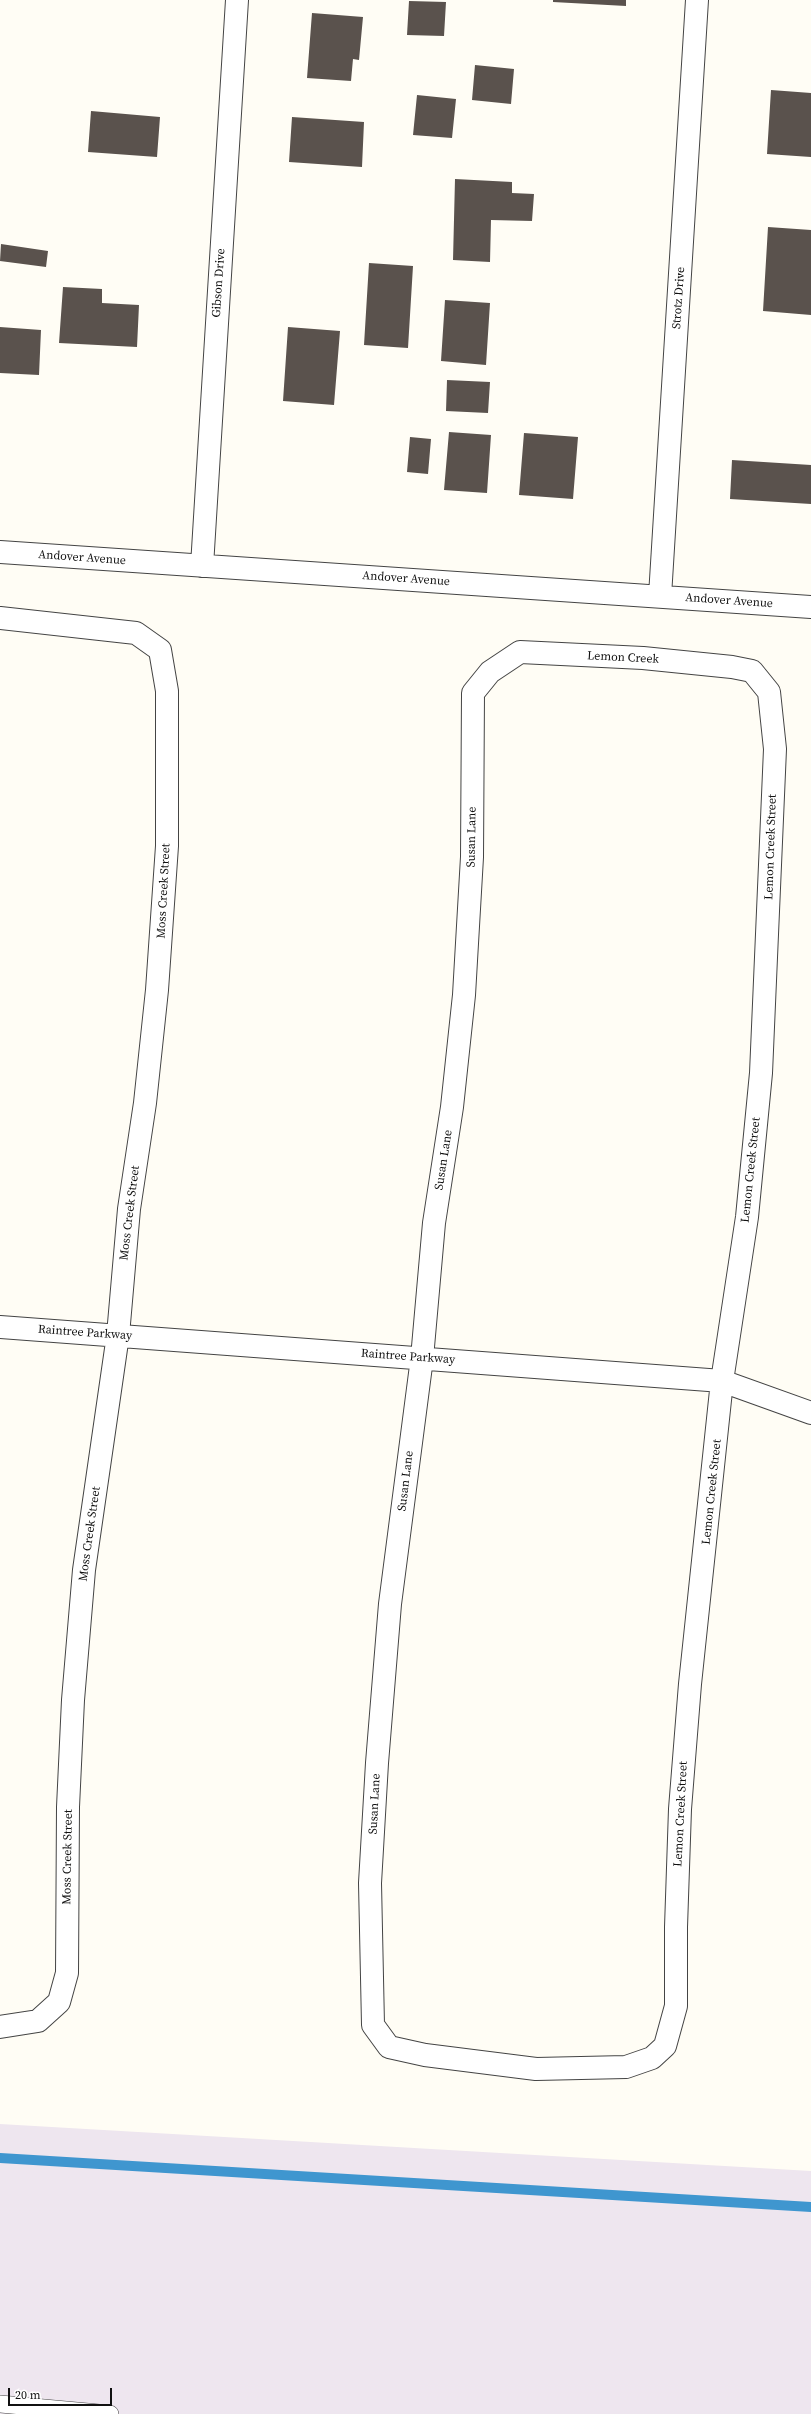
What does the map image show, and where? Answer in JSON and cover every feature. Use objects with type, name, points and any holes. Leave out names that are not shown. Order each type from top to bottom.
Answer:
[{"type":"street","name":"Gibson Drive","points":[[202,566],[237,0]]},
{"type":"street","name":"Strotz Drive","points":[[660,596],[697,0]]},
{"type":"street","name":"Andover Avenue","points":[[0,552],[811,607]]},
{"type":"street","name":"Moss Creek Street","points":[[0,618],[136,633],[160,650],[168,691],[167,846],[158,990],[145,1103],[129,1209],[118,1335],[84,1570],[73,1700],[68,1807],[67,1973],[59,2002],[38,2021],[0,2027]]},
{"type":"street","name":"Lemon Creek","points":[[473,779],[473,693],[490,672],[520,652],[643,658],[732,667],[752,671],[769,692],[775,749],[773,787]]},
{"type":"street","name":"Susan Lane","points":[[473,779],[472,857],[464,995],[452,1107],[434,1223],[422,1358],[390,1604],[377,1763],[370,1882],[373,2025],[389,2046],[425,2055],[521,2067]]},
{"type":"street","name":"Lemon Creek Street","points":[[521,2067],[536,2069],[626,2067],[652,2058],[666,2046],[676,2006],[676,1928],[680,1809],[690,1684],[722,1381],[747,1217],[761,1073],[773,787]]},
{"type":"street","name":"Raintree Parkway","points":[[0,1327],[722,1381],[811,1413]]},
{"type":"lane","points":[[0,2404],[110,2414]]},
{"type":"shaded area","points":[[0,2124],[811,2171],[811,2414],[0,2414]]},
{"type":"building","points":[[553,0],[626,0],[626,6],[553,2]]},
{"type":"building","points":[[409,1],[446,2],[444,36],[407,35]]},
{"type":"building","points":[[312,13],[363,17],[359,60],[353,59],[351,81],[307,78]]},
{"type":"building","points":[[475,65],[514,69],[511,104],[472,100]]},
{"type":"building","points":[[771,90],[811,93],[811,157],[767,154]]},
{"type":"building","points":[[417,95],[456,99],[452,138],[413,135]]},
{"type":"building","points":[[91,111],[160,117],[157,157],[88,152]]},
{"type":"building","points":[[292,117],[364,122],[362,167],[289,162]]},
{"type":"building","points":[[455,179],[512,182],[512,193],[534,194],[532,221],[491,220],[490,262],[453,260]]},
{"type":"building","points":[[768,227],[811,230],[811,315],[763,311]]},
{"type":"building","points":[[1,244],[48,251],[46,267],[0,261]]},
{"type":"building","points":[[369,263],[413,266],[408,348],[364,345]]},
{"type":"building","points":[[63,287],[102,289],[102,303],[139,305],[137,347],[59,343]]},
{"type":"building","points":[[445,300],[490,303],[486,365],[441,361]]},
{"type":"building","points":[[0,327],[41,330],[39,375],[0,373]]},
{"type":"building","points":[[288,327],[340,331],[334,405],[283,401]]},
{"type":"building","points":[[447,380],[490,382],[488,413],[446,411]]},
{"type":"building","points":[[449,432],[491,435],[487,493],[444,490]]},
{"type":"building","points":[[524,433],[578,437],[573,499],[519,495]]},
{"type":"building","points":[[410,437],[431,439],[428,474],[407,472]]},
{"type":"building","points":[[732,460],[811,465],[811,504],[730,499]]},
{"type":"waterway","points":[[0,2158],[811,2207]]}]
